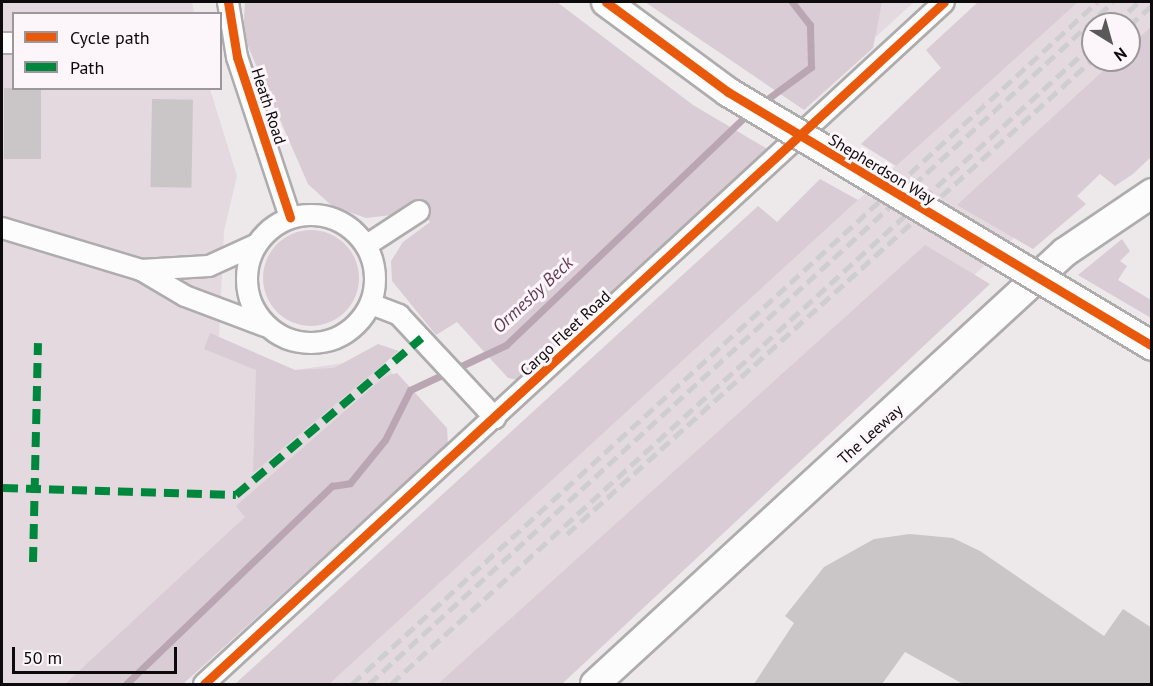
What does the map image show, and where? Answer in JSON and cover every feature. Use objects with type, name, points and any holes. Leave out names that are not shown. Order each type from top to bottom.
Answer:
[{"type":"street","name":"Heath Road","points":[[228,2],[237,57],[290,217]]},
{"type":"street","name":"Shepherdson Way","points":[[606,2],[728,92],[1152,346]]},
{"type":"street","name":"Cargo Fleet Road","points":[[204,684],[944,2]]},
{"type":"street","name":"The Leeway","points":[[595,684],[1065,252],[1152,193]]},
{"type":"street","points":[[367,246],[419,211]]},
{"type":"street","points":[[2,228],[141,270],[185,296],[267,327],[288,340],[312,344],[336,338],[357,325],[370,304],[375,285],[367,246],[333,218],[290,217],[255,245],[209,266],[141,270]]},
{"type":"street","points":[[255,245],[246,288],[267,327]]},
{"type":"street","points":[[370,304],[399,315],[495,418]]},
{"type":"shaded area","points":[[2,2],[192,2],[194,12],[12,12],[12,90],[210,90],[237,176],[224,231],[219,338],[295,370],[380,358],[397,379],[66,684],[2,684]]},
{"type":"shaded area","points":[[245,2],[557,2],[693,105],[769,150],[518,380],[508,378],[457,322],[436,335],[392,281],[391,261],[403,242],[430,222],[414,203],[392,215],[366,218],[332,206],[308,184],[243,35]]},
{"type":"shaded area","points":[[645,2],[882,2],[873,48],[804,110]]},
{"type":"shaded area","points":[[836,2],[914,2],[869,43]]},
{"type":"shaded area","points":[[978,2],[1078,2],[896,166],[861,144],[941,68],[926,50]]},
{"type":"shaded area","points":[[1075,2],[1151,2],[1151,110],[537,684],[328,684]]},
{"type":"shaded area","points":[[1151,27],[1151,157],[1133,174],[1115,186],[1100,174],[1077,196],[1086,204],[1033,249],[957,205],[1102,72],[1141,72],[1141,36]]},
{"type":"shaded area","points":[[820,179],[858,200],[329,684],[235,684],[758,206],[777,222]]},
{"type":"shaded area","points":[[311,230],[329,233],[345,244],[356,260],[359,278],[356,296],[345,312],[329,323],[311,326],[293,323],[277,312],[266,296],[263,278],[266,260],[277,244],[293,233]]},
{"type":"shaded area","points":[[1122,239],[1130,251],[1120,261],[1127,266],[1118,280],[1151,300],[1151,318],[1078,275]]},
{"type":"shaded area","points":[[925,245],[990,284],[562,684],[438,684]]},
{"type":"shaded area","points":[[210,333],[295,370],[334,368],[378,344],[399,351],[253,473],[256,370],[204,349]]},
{"type":"shaded area","points":[[397,373],[447,428],[448,444],[183,684],[65,684],[245,517],[236,506],[384,377]]},
{"type":"building","points":[[4,88],[41,90],[41,159],[4,159]]},
{"type":"building","points":[[152,99],[193,100],[191,188],[150,187]]},
{"type":"building","points":[[910,534],[953,538],[980,551],[1104,636],[1123,609],[1152,628],[1152,684],[963,684],[905,652],[882,684],[754,684],[794,623],[785,616],[824,567],[874,539]]},
{"type":"waterway","name":"Ormesby Beck","points":[[762,103],[811,67],[810,25],[792,2]]},
{"type":"waterway","name":"Ormesby Beck","points":[[126,684],[332,486],[350,483],[385,440],[410,390],[506,345],[748,114]]},
{"type":"railway","points":[[352,684],[1097,2]]},
{"type":"railway","points":[[369,684],[1113,2]]},
{"type":"railway","points":[[1128,12],[1139,2]]},
{"type":"railway","points":[[1141,15],[1152,5]]},
{"type":"railway","points":[[391,684],[1081,55]]},
{"type":"railway","points":[[567,534],[1081,70]]},
{"type":"marked path","points":[[3,488],[236,495],[422,338]]},
{"type":"marked path","points":[[33,562],[38,343]]},
{"type":"cycle path","points":[[228,2],[237,57],[290,217]]},
{"type":"cycle path","points":[[606,2],[728,92],[1152,346]]},
{"type":"cycle path","points":[[204,684],[944,2]]}]
